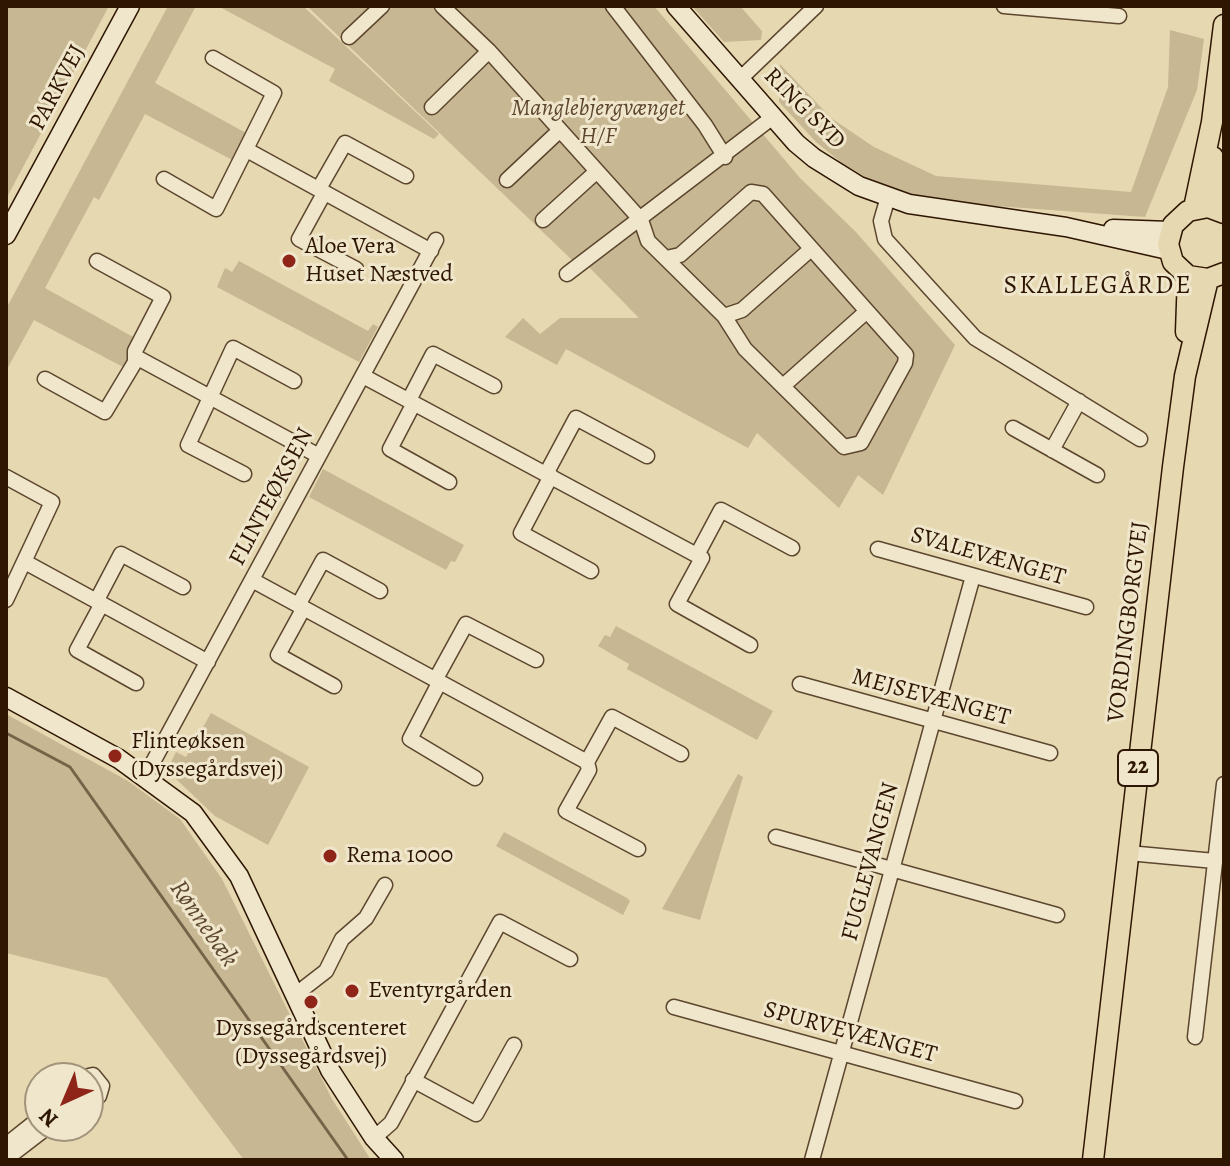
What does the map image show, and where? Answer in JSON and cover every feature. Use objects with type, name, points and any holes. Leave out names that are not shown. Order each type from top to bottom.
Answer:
[{"type":"main road","points":[[1169,240],[1177,219],[1211,210],[1212,122],[1224,25]]},
{"type":"main road","name":"22","points":[[1169,240],[1177,267],[1206,276]]},
{"type":"main road","name":"VORDINGBORGVEJ","points":[[1093,1160],[1185,376],[1206,276]]},
{"type":"street","name":"PARKVEJ","points":[[6,235],[130,6]]},
{"type":"street","points":[[349,37],[382,6]]},
{"type":"street","points":[[442,6],[489,51],[558,132],[641,220],[648,241],[724,316],[745,349],[844,447],[861,443],[905,363],[906,355],[757,191],[751,192],[680,255],[666,258]]},
{"type":"street","points":[[613,6],[705,125],[725,157]]},
{"type":"street","name":"RING SYD","points":[[676,6],[773,117],[814,158],[859,186],[933,209],[1169,240]]},
{"type":"street","points":[[740,79],[816,6]]},
{"type":"street","points":[[1004,6],[1119,16]]},
{"type":"street","points":[[432,107],[489,51]]},
{"type":"street","points":[[164,179],[216,209],[274,93],[213,58]]},
{"type":"street","points":[[567,274],[725,157],[773,117]]},
{"type":"street","points":[[507,180],[558,132]]},
{"type":"street","points":[[356,269],[299,239],[322,197],[321,185],[345,143],[406,176]]},
{"type":"street","points":[[247,150],[322,191]]},
{"type":"street","points":[[543,220],[596,172]]},
{"type":"street","name":"FLINTEØKSEN","points":[[146,775],[434,245],[322,191]]},
{"type":"street","points":[[888,197],[881,221],[885,239],[975,338],[1140,439]]},
{"type":"street","points":[[724,316],[742,310],[811,249]]},
{"type":"street","points":[[45,379],[105,412],[136,357],[135,351],[163,297],[97,261]]},
{"type":"street","points":[[783,386],[867,311]]},
{"type":"street","points":[[244,474],[188,445],[233,348],[294,381]]},
{"type":"street","points":[[449,482],[390,449],[433,354],[494,386]]},
{"type":"street","points":[[136,357],[319,456]]},
{"type":"street","points":[[363,376],[702,558],[677,604],[750,645]]},
{"type":"street","points":[[1052,450],[1079,401]]},
{"type":"street","points":[[591,571],[521,533],[548,475],[576,418],[647,456]]},
{"type":"street","points":[[1013,428],[1097,475]]},
{"type":"street","points":[[6,477],[52,502],[24,556],[25,562],[6,600]]},
{"type":"street","points":[[697,555],[721,510],[792,548]]},
{"type":"street","name":"SVALEVÆNGET","points":[[878,549],[1086,607]]},
{"type":"street","points":[[136,683],[77,650],[99,609],[98,602],[121,554],[183,587]]},
{"type":"street","points":[[334,686],[278,655],[301,607],[301,600],[323,560],[380,591]]},
{"type":"street","points":[[25,562],[208,662]]},
{"type":"street","name":"FUGLEVANGEN","points":[[812,1160],[973,576]]},
{"type":"street","points":[[252,580],[587,762]]},
{"type":"street","points":[[475,778],[410,739],[466,624],[536,660]]},
{"type":"street","name":"MEJSEVÆNGET","points":[[800,684],[1050,753]]},
{"type":"street","points":[[6,697],[146,775],[193,813],[239,876],[330,1070],[374,1138],[394,1160]]},
{"type":"street","points":[[638,849],[566,811],[589,770],[587,762],[612,717],[681,754]]},
{"type":"street","points":[[1195,1037],[1224,784]]},
{"type":"street","points":[[776,837],[1057,915]]},
{"type":"street","points":[[1128,853],[1215,861]]},
{"type":"street","points":[[295,995],[326,971],[342,939],[366,918],[385,885]]},
{"type":"street","points":[[374,1138],[391,1123],[500,922],[570,959]]},
{"type":"street","name":"SPURVEVÆNGET","points":[[674,1007],[1015,1101]]},
{"type":"street","points":[[413,1080],[476,1114],[514,1045]]},
{"type":"street","points":[[6,1145],[24,1131]]},
{"type":"street","points":[[6,1159],[28,1142]]},
{"type":"green space","points":[[6,6],[109,6],[6,199]]},
{"type":"green space","points":[[168,6],[196,6],[155,83],[246,133],[237,148],[236,162],[145,114],[99,200],[94,197],[45,288],[135,338],[125,368],[34,320],[6,371],[6,309]]},
{"type":"green space","points":[[218,6],[303,6],[439,134],[434,139],[329,81],[335,69]]},
{"type":"green space","name":"Manglebjergvænget H/F","points":[[307,6],[654,6],[800,178],[855,231],[955,345],[883,495],[858,475],[839,508],[757,433],[748,448],[566,349],[557,365],[505,337],[523,318],[540,334],[560,318],[639,318],[589,267],[572,260]]},
{"type":"green space","points":[[692,6],[740,6],[762,31],[761,40],[724,42]]},
{"type":"green space","points":[[1170,30],[1204,39],[1197,90],[1145,217],[942,202],[905,193],[870,180],[842,163],[816,142],[779,102],[780,64],[831,118],[874,147],[936,176],[1131,192],[1168,87]]},
{"type":"green space","points":[[239,261],[368,331],[373,324],[378,327],[359,362],[217,287],[225,268],[232,272]]},
{"type":"green space","points":[[323,469],[464,545],[455,562],[451,561],[446,570],[309,497]]},
{"type":"green space","points":[[616,626],[773,711],[757,740],[627,669],[629,664],[598,646],[605,635],[610,637]]},
{"type":"green space","points":[[211,713],[309,767],[268,845],[215,816],[176,779],[170,764],[176,752],[186,757]]},
{"type":"green space","points":[[6,714],[128,781],[180,819],[222,879],[332,1099],[371,1160],[244,1160],[107,978],[6,953]]},
{"type":"green space","points":[[738,774],[743,777],[700,920],[662,909]]},
{"type":"green space","points":[[504,832],[627,898],[630,901],[623,915],[496,846]]},
{"type":"waterway","name":"Rønnebæk","points":[[6,733],[70,767],[348,1160]]},
{"type":"place","name":"Aloe Vera Huset Næstved","points":[[289,261]]},
{"type":"place","name":"Flinteøksen (Dyssegårdsvej)","points":[[115,756]]},
{"type":"place","name":"Rema 1000","points":[[330,856]]},
{"type":"place","name":"Eventyrgården","points":[[352,991]]},
{"type":"place","name":"Dyssegårdscenteret (Dyssegårdsvej)","points":[[311,1002]]},
{"type":"district","name":"SKALLEGÅRDE","points":[[1098,287]]}]
